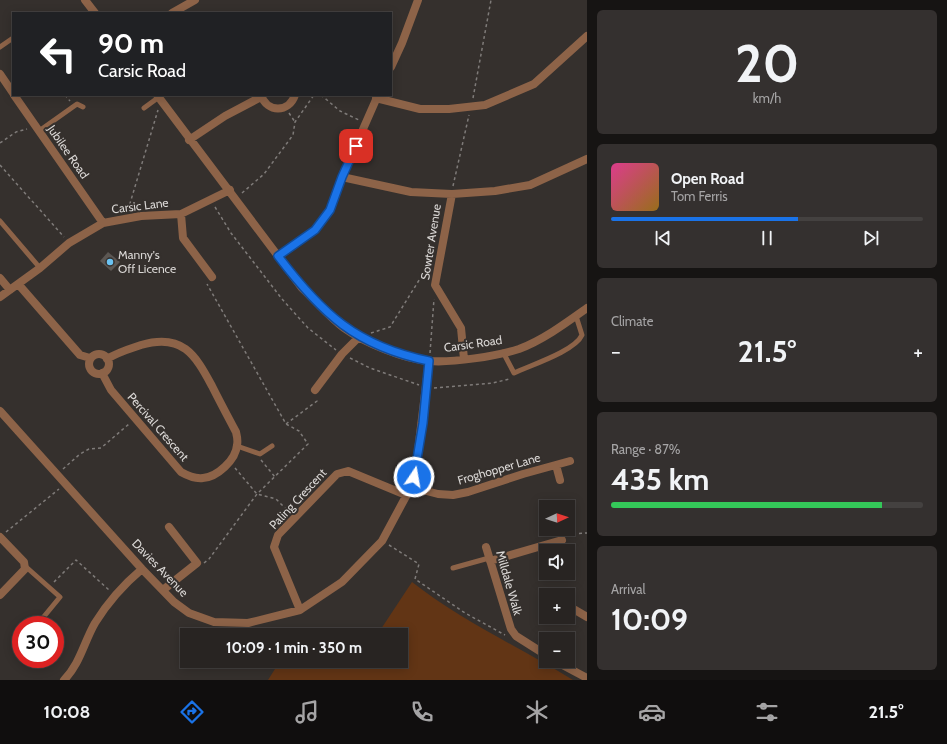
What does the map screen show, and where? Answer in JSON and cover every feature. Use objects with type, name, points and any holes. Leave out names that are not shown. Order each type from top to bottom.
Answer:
[{"type":"street","points":[[85,0],[94,12]]},
{"type":"street","points":[[174,12],[195,0]]},
{"type":"street","points":[[392,65],[418,0]]},
{"type":"street","points":[[278,256],[315,230],[330,210],[342,177],[377,96],[420,109],[485,105],[534,84],[587,36]]},
{"type":"street","name":"Jubilee Road","points":[[0,74],[3,85],[12,92]]},
{"type":"street","name":"Jubilee Road","points":[[15,96],[102,223]]},
{"type":"street","points":[[189,140],[225,116],[261,96],[268,106],[280,109],[293,101],[295,96]]},
{"type":"street","name":"Carsic Road","points":[[159,98],[189,140],[230,190],[302,288],[328,314],[359,337],[412,358],[429,361],[464,359],[520,349],[587,308]]},
{"type":"street","points":[[342,177],[411,192],[452,194],[495,191],[530,185],[587,159]]},
{"type":"street","name":"Carsic Lane","points":[[0,297],[40,268],[69,243],[102,223],[125,219],[180,214],[230,190]]},
{"type":"street","name":"Sowter Avenue","points":[[452,194],[435,285],[461,328],[464,359]]},
{"type":"street","points":[[180,214],[183,238],[212,277]]},
{"type":"street","points":[[0,278],[10,290]]},
{"type":"street","points":[[19,284],[80,355],[90,358],[99,354],[107,359],[108,366],[102,373]]},
{"type":"street","points":[[315,390],[342,354],[359,337]]},
{"type":"street","points":[[107,359],[116,353],[150,343],[170,342],[187,349],[198,360],[236,432],[238,446]]},
{"type":"street","name":"Percival Crescent","points":[[90,358],[89,364],[91,370],[96,373],[102,373],[111,390],[181,472],[190,477],[201,478],[211,476],[229,462],[234,456],[238,446]]},
{"type":"street","name":"Davies Avenue","points":[[0,411],[142,569],[174,602],[189,613],[214,622],[248,623],[300,610],[342,582],[382,541],[411,487],[418,460],[429,361]]},
{"type":"street","name":"Froghopper Lane","points":[[411,487],[438,494],[453,495],[468,492],[570,461]]},
{"type":"street","points":[[556,465],[560,480]]},
{"type":"street","name":"Paling Crescent","points":[[300,610],[274,547],[278,535],[337,474],[348,471],[406,495]]},
{"type":"street","points":[[163,590],[197,563],[169,527]]},
{"type":"street","points":[[0,595],[25,569],[24,562],[3,534]]},
{"type":"street","points":[[490,559],[562,540]]},
{"type":"street","name":"Milldale Walk","points":[[486,547],[508,623],[514,634],[539,650]]},
{"type":"street","points":[[64,680],[78,661],[95,624],[114,596],[142,569]]},
{"type":"street","points":[[575,610],[587,617]]},
{"type":"street","points":[[568,668],[587,678]]},
{"type":"lane","points":[[0,47],[12,39]]},
{"type":"lane","points":[[144,108],[159,98]]},
{"type":"lane","points":[[37,129],[77,104],[83,107]]},
{"type":"lane","points":[[0,221],[40,268]]},
{"type":"lane","points":[[503,352],[514,373],[562,351],[580,341],[582,335],[576,316]]},
{"type":"lane","points":[[238,446],[260,454],[272,446]]},
{"type":"lane","points":[[453,568],[490,559]]},
{"type":"lane","points":[[25,566],[59,595],[59,600],[45,616]]},
{"type":"path","points":[[452,194],[471,107],[491,0]]},
{"type":"path","points":[[67,96],[71,102]]},
{"type":"path","points":[[235,198],[264,174],[293,135],[295,122],[313,96]]},
{"type":"path","points":[[322,96],[340,111],[366,123]]},
{"type":"path","points":[[125,219],[159,98]]},
{"type":"path","points":[[285,107],[295,122]]},
{"type":"path","points":[[0,143],[16,132],[37,129]]},
{"type":"path","points":[[0,165],[69,243]]},
{"type":"path","points":[[359,337],[390,327],[429,262],[440,257]]},
{"type":"path","points":[[197,563],[200,566],[209,559],[257,494],[308,444],[299,431],[286,424],[206,282],[212,277]]},
{"type":"path","points":[[429,361],[435,285]]},
{"type":"path","points":[[286,424],[317,401],[315,390]]},
{"type":"path","points":[[57,474],[80,454],[89,449],[101,448],[136,418]]},
{"type":"path","points":[[254,452],[275,478]]},
{"type":"path","points":[[229,462],[257,494],[276,499],[295,518]]},
{"type":"path","points":[[3,534],[32,509],[66,484]]},
{"type":"path","points":[[562,540],[565,534],[587,533]]},
{"type":"path","points":[[382,541],[419,564],[415,579],[465,613],[506,636],[514,634]]},
{"type":"path","points":[[50,586],[76,560],[114,596]]},
{"type":"shaded area","points":[[412,582],[451,609],[539,660],[539,668],[553,668],[573,680],[268,680],[276,668],[408,668],[408,628],[382,628]]},
{"type":"building","name":"Manny's Off Licence","points":[[108,252],[120,262],[111,271],[100,261]]},
{"type":"place","name":"Manny's Off Licence","points":[[110,262]]},
{"type":"route","points":[[356,146],[342,177],[330,210],[315,230],[278,256],[302,288],[328,314],[344,327],[371,343],[412,358],[429,361],[423,423],[414,477]]}]
